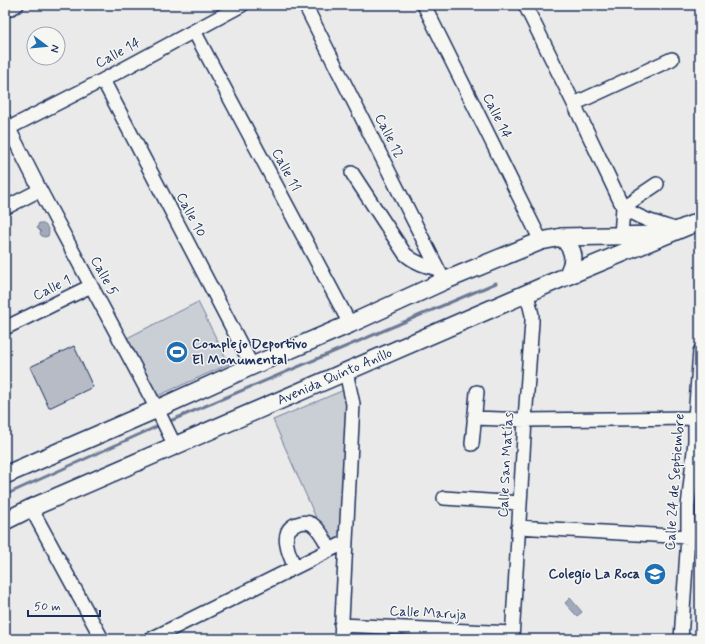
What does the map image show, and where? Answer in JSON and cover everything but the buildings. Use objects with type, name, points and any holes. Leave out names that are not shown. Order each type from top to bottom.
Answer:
[{"type":"main road","name":"Avenida Quinto Anillo","points":[[5,522],[31,508],[567,276],[700,221]]},
{"type":"main road","name":"Avenida Quinto Anillo","points":[[5,475],[350,324],[441,275],[541,241],[562,237],[621,236],[672,232]]},
{"type":"main road","points":[[562,237],[570,245],[573,255],[572,266],[567,276]]},
{"type":"street","points":[[5,11],[17,5]]},
{"type":"street","name":"Calle 14","points":[[7,125],[103,80],[242,5]]},
{"type":"street","name":"Calle 12","points":[[305,5],[441,275]]},
{"type":"street","name":"Calle 14","points":[[424,5],[541,241]]},
{"type":"street","points":[[525,5],[623,207],[632,214],[672,232]]},
{"type":"street","name":"Calle 11","points":[[194,31],[350,324]]},
{"type":"street","points":[[574,104],[672,59]]},
{"type":"street","name":"Calle 10","points":[[103,80],[252,366]]},
{"type":"street","name":"Calle 5","points":[[7,125],[157,409],[175,446]]},
{"type":"street","points":[[352,173],[405,254],[411,260],[441,275]]},
{"type":"street","points":[[623,207],[657,184]]},
{"type":"street","points":[[5,208],[40,190]]},
{"type":"street","points":[[621,236],[623,207]]},
{"type":"street","name":"Calle 1","points":[[5,328],[91,286]]},
{"type":"street","name":"Calle San Matías","points":[[512,636],[532,322],[532,315],[526,294]]},
{"type":"street","name":"Calle 24 de Septiembre","points":[[681,639],[688,537],[694,506],[697,440],[695,418],[700,351]]},
{"type":"street","points":[[340,639],[353,404],[346,372]]},
{"type":"street","points":[[472,444],[477,392]]},
{"type":"street","points":[[474,418],[525,420],[695,418]]},
{"type":"street","points":[[444,498],[520,502]]},
{"type":"street","points":[[31,508],[102,639]]},
{"type":"street","points":[[295,567],[288,554],[286,541],[288,531],[293,525],[302,522],[310,523],[319,530],[330,550]]},
{"type":"street","points":[[518,527],[688,537]]},
{"type":"street","points":[[151,639],[346,542]]},
{"type":"street","name":"Calle Maruja","points":[[341,625],[512,636]]},
{"type":"shaded area","name":"Complejo Deportivo El Monumental","points":[[198,302],[229,364],[153,398],[125,339]]},
{"type":"shaded area","points":[[344,390],[350,416],[342,535],[328,545],[273,420]]},
{"type":"water","points":[[39,223],[47,227],[49,233],[48,236],[45,237],[40,234],[41,232],[37,228]]},
{"type":"water","points":[[570,598],[582,612],[577,616],[565,603]]},
{"type":"waterway","points":[[170,421],[496,283]]},
{"type":"waterway","points":[[5,495],[158,426]]},
{"type":"place","name":"Complejo Deportivo El Monumental","points":[[177,352]]},
{"type":"place","name":"Colegio La Roca","points":[[655,574]]}]
